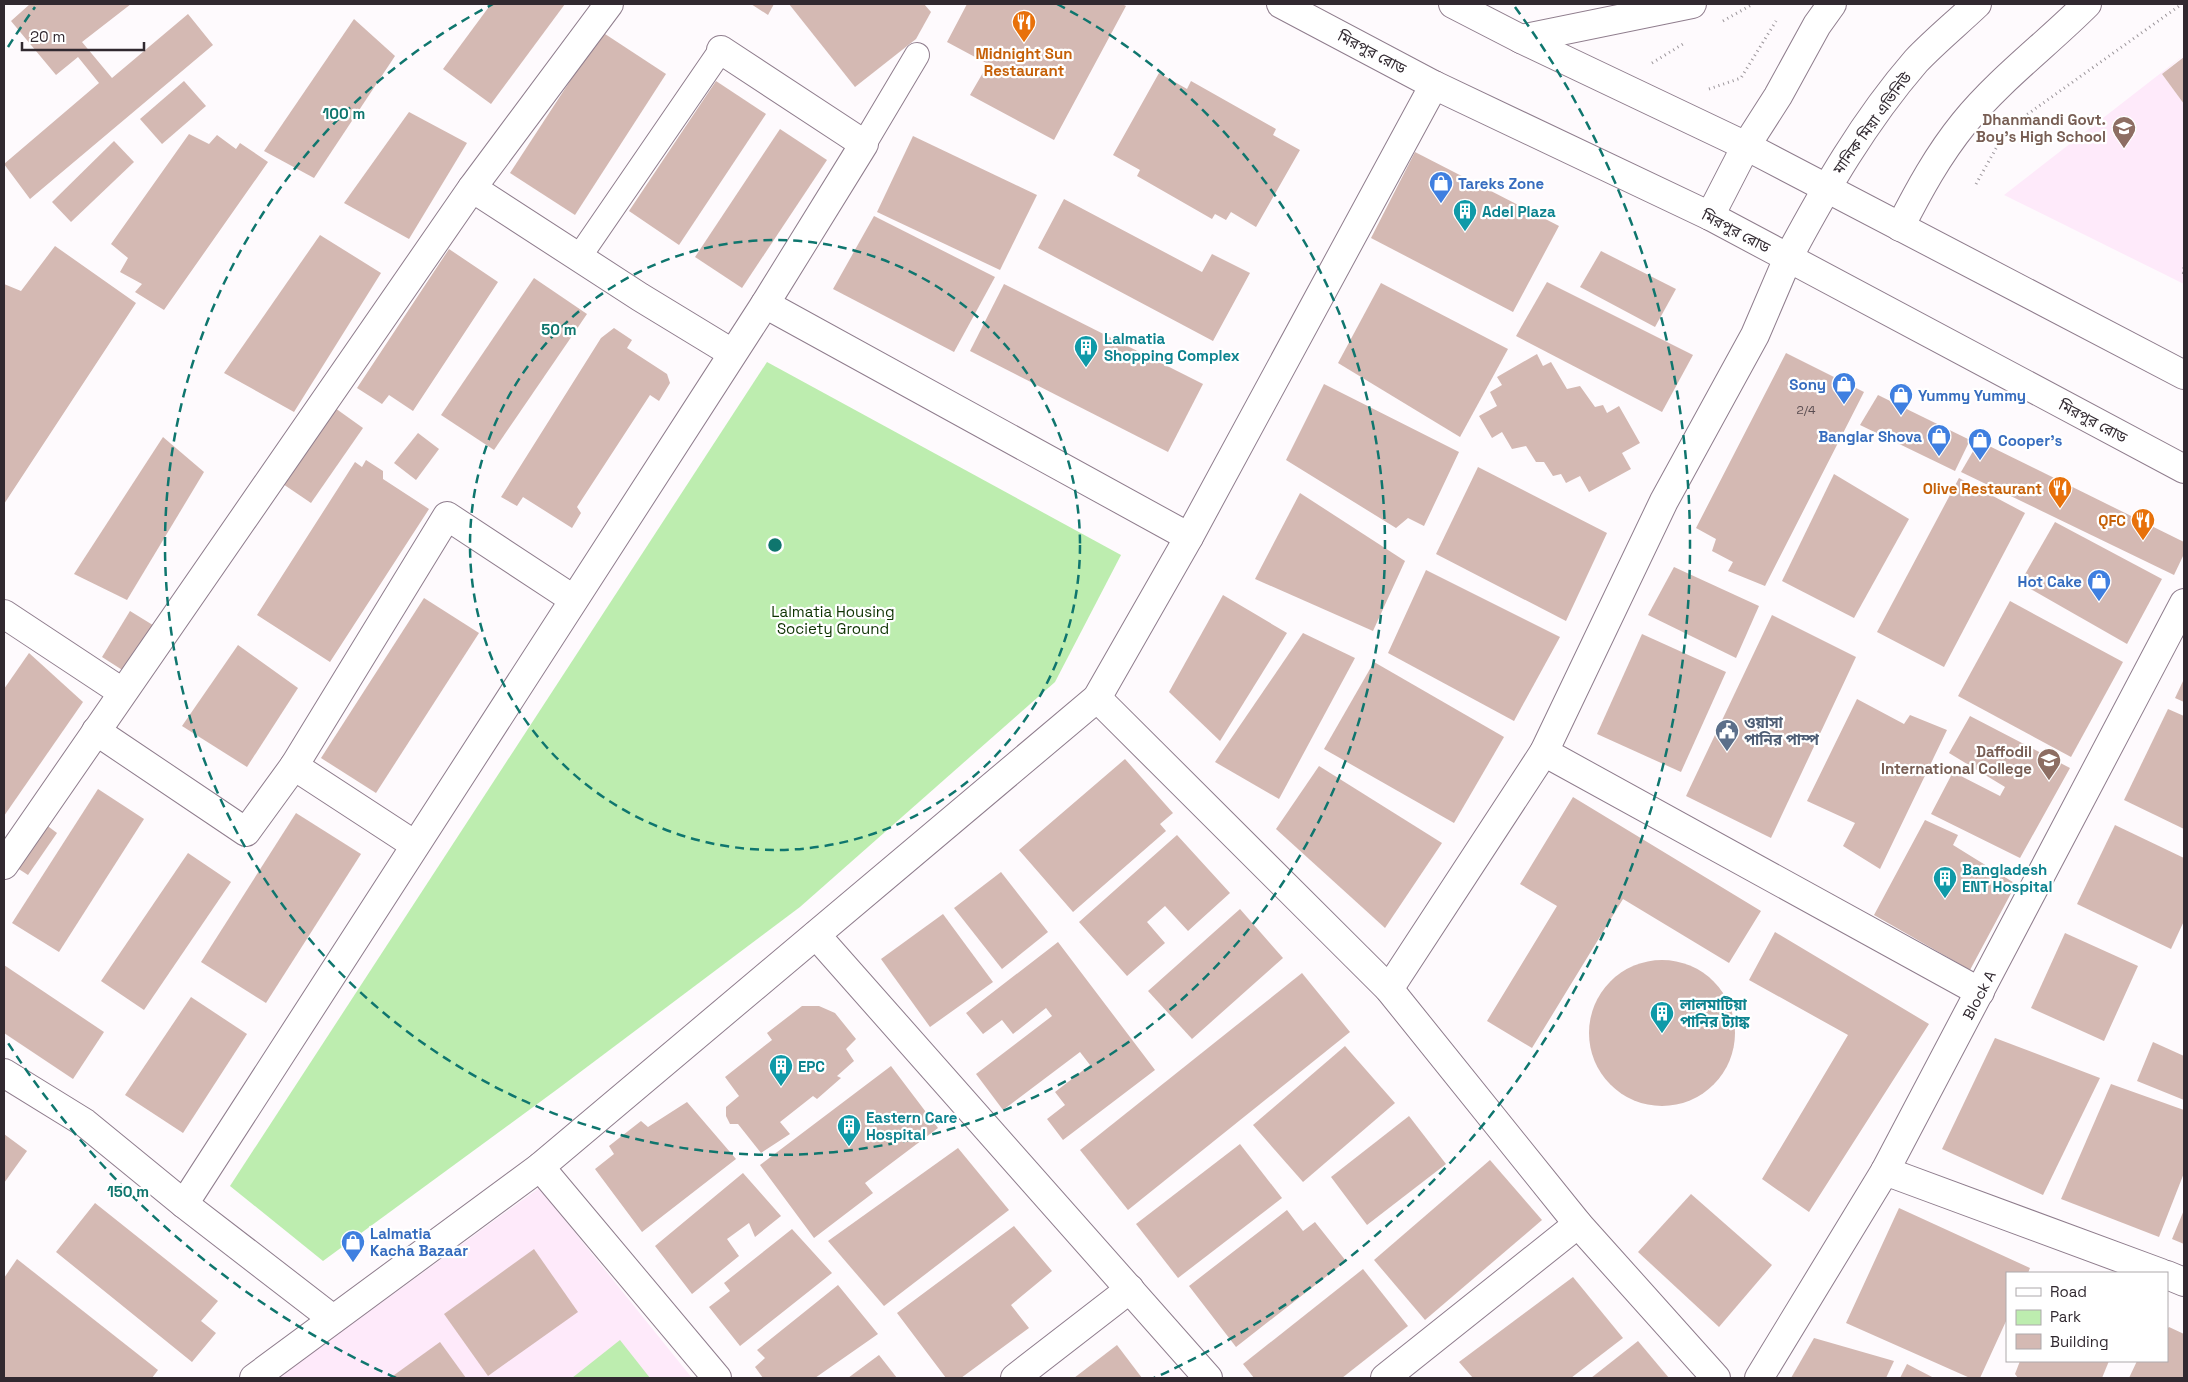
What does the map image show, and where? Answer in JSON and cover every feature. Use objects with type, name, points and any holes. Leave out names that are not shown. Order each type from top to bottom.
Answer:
[{"type":"main road","points":[[4,865],[472,188],[609,4]]},
{"type":"main road","name":"মিরপুর রোড","points":[[1281,4],[1434,85],[1710,216],[2184,469]]},
{"type":"main road","points":[[1453,4],[1521,39],[1746,146],[2184,375]]},
{"type":"main road","points":[[1521,39],[1692,4]]},
{"type":"main road","points":[[1710,216],[1746,146],[1778,96],[1817,25],[1832,4]]},
{"type":"main road","name":"মানিক মিয়া এভিনিউ","points":[[1389,989],[1544,752],[1664,501],[1755,335],[1788,258],[1826,188],[1862,131],[1917,61],[1977,4]]},
{"type":"main road","points":[[1900,227],[1934,163],[1964,122],[2006,78],[2087,4]]},
{"type":"main road","points":[[184,1204],[765,304],[864,144],[721,50]]},
{"type":"main road","points":[[254,1378],[540,1167],[1097,698],[1190,537],[1434,85]]},
{"type":"main road","points":[[472,188],[732,353]]},
{"type":"main road","points":[[765,304],[1190,537]]},
{"type":"main road","points":[[96,730],[246,832],[294,766],[446,516],[573,599]]},
{"type":"main road","name":"Block A","points":[[1759,1378],[1885,1171],[2184,603]]},
{"type":"main road","points":[[4,614],[122,692]]},
{"type":"main road","points":[[1097,698],[1389,989],[1578,1224],[1716,1378]]},
{"type":"main road","points":[[1544,752],[1980,992]]},
{"type":"main road","points":[[294,766],[415,845]]},
{"type":"main road","points":[[816,935],[1208,1378]]},
{"type":"main road","points":[[4,1072],[85,1123],[184,1204],[333,1319]]},
{"type":"main road","points":[[540,1167],[716,1378]]},
{"type":"main road","points":[[1885,1171],[2158,1272]]},
{"type":"main road","points":[[1385,1378],[1578,1224]]},
{"type":"main road","points":[[2168,1276],[2184,1282]]},
{"type":"main road","points":[[1015,1378],[1130,1289]]},
{"type":"lane","points":[[579,257],[721,50]]},
{"type":"lane","points":[[864,144],[917,55]]},
{"type":"path","points":[[1976,184],[2006,130],[2182,4]]},
{"type":"path","points":[[1700,91],[1741,78],[1776,20]]},
{"type":"path","points":[[1647,67],[1657,58]]},
{"type":"path","points":[[2184,268],[2182,272],[2184,273]]},
{"type":"shaded area","name":"Dhanmandi Govt. Boy's High School","points":[[2184,55],[2162,74],[2184,104],[2184,284],[2004,195]]},
{"type":"shaded area","points":[[539,1188],[692,1378],[278,1378]]},
{"type":"green space","name":"Lalmatia Housing Society Ground","points":[[767,362],[1121,555],[1055,682],[800,907],[559,1088],[323,1261],[230,1186]]},
{"type":"green space","points":[[620,1340],[650,1378],[572,1378]]},
{"type":"building","points":[[30,4],[131,4],[82,42],[112,78],[188,14],[213,45],[30,199],[4,164],[99,83],[78,57],[56,75],[11,21]]},
{"type":"building","points":[[491,4],[565,4],[491,104],[443,69]]},
{"type":"building","points":[[751,4],[774,4],[768,15]]},
{"type":"building","points":[[789,4],[924,4],[931,12],[916,39],[855,87]]},
{"type":"building","points":[[967,4],[1122,4],[1126,6],[1054,140],[970,95],[988,64],[947,42]]},
{"type":"building","points":[[354,19],[395,56],[314,178],[264,151]]},
{"type":"building","points":[[602,32],[666,74],[575,215],[510,173]]},
{"type":"building","points":[[2184,57],[2184,104],[2162,74]]},
{"type":"building","points":[[1159,73],[1187,89],[1191,81],[1276,129],[1273,135],[1300,150],[1256,227],[1231,212],[1226,220],[1215,214],[1212,219],[1137,176],[1140,170],[1113,155]]},
{"type":"building","points":[[184,81],[206,106],[162,144],[140,119]]},
{"type":"building","points":[[716,81],[766,114],[679,245],[629,211]]},
{"type":"building","points":[[409,112],[467,143],[409,239],[344,203]]},
{"type":"building","points":[[780,129],[827,160],[742,288],[695,257]]},
{"type":"building","points":[[189,134],[209,144],[217,135],[236,149],[240,143],[268,162],[164,310],[135,292],[142,284],[120,272],[128,258],[111,244]]},
{"type":"building","points":[[913,136],[1037,195],[1000,270],[877,212]]},
{"type":"building","points":[[114,141],[134,162],[71,222],[52,202]]},
{"type":"building","name":"Adel Plaza","points":[[1415,152],[1559,226],[1513,312],[1371,238]]},
{"type":"building","points":[[1064,199],[1202,272],[1212,254],[1250,273],[1213,341],[1038,248]]},
{"type":"building","points":[[874,216],[995,277],[954,352],[833,289]]},
{"type":"building","points":[[320,235],[381,273],[294,412],[224,373]]},
{"type":"building","points":[[55,246],[136,303],[4,504],[4,284],[21,291]]},
{"type":"building","points":[[449,249],[498,282],[413,411],[389,395],[382,404],[357,388]]},
{"type":"building","points":[[1601,251],[1676,289],[1655,327],[1580,287]]},
{"type":"building","points":[[534,278],[587,314],[494,450],[441,415]]},
{"type":"building","points":[[1547,282],[1693,355],[1662,412],[1516,336]]},
{"type":"building","points":[[1381,283],[1508,349],[1460,437],[1338,363]]},
{"type":"building","name":"Lalmatia Shopping Complex","points":[[1004,284],[1203,384],[1168,452],[970,351]]},
{"type":"building","points":[[614,328],[632,340],[627,348],[667,374],[670,383],[659,401],[650,395],[577,507],[581,513],[572,528],[523,497],[517,506],[501,497],[601,338]]},
{"type":"building","points":[[1786,353],[1864,392],[1765,586],[1728,571],[1733,562],[1712,551],[1716,539],[1696,528]]},
{"type":"building","points":[[1537,354],[1543,366],[1551,362],[1567,389],[1580,386],[1595,407],[1603,405],[1607,413],[1619,406],[1640,443],[1622,453],[1631,469],[1589,492],[1580,476],[1566,483],[1561,474],[1553,476],[1544,462],[1536,462],[1526,446],[1512,449],[1502,432],[1492,438],[1479,416],[1497,406],[1490,392],[1502,385],[1497,377]]},
{"type":"building","points":[[1324,384],[1459,452],[1424,526],[1408,518],[1396,528],[1286,460]]},
{"type":"building","points":[[1878,395],[1970,440],[1955,471],[1860,425]]},
{"type":"building","points":[[335,408],[363,428],[311,503],[283,484]]},
{"type":"building","points":[[418,433],[439,449],[416,480],[394,463]]},
{"type":"building","points":[[163,437],[204,472],[127,600],[74,574]]},
{"type":"building","points":[[1979,441],[2184,542],[2184,554],[2174,575],[1961,472]]},
{"type":"building","points":[[366,460],[383,471],[383,479],[429,509],[330,662],[257,615],[355,462],[362,467]]},
{"type":"building","points":[[1478,467],[1607,533],[1566,621],[1436,554]]},
{"type":"building","points":[[1834,474],[1909,519],[1854,618],[1782,581]]},
{"type":"building","points":[[1959,478],[2025,513],[1944,667],[1877,632]]},
{"type":"building","points":[[1300,493],[1405,561],[1373,631],[1255,579]]},
{"type":"building","points":[[2055,522],[2162,579],[2127,644],[2020,583]]},
{"type":"building","points":[[1674,567],[1759,606],[1736,658],[1648,615]]},
{"type":"building","points":[[1426,570],[1560,637],[1514,721],[1388,653]]},
{"type":"building","points":[[1223,595],[1287,633],[1220,741],[1169,692]]},
{"type":"building","points":[[424,598],[479,633],[376,793],[321,758]]},
{"type":"building","points":[[2010,601],[2123,662],[2071,757],[1958,696]]},
{"type":"building","points":[[130,611],[156,627],[127,673],[102,657]]},
{"type":"building","points":[[1772,615],[1856,657],[1771,838],[1686,796]]},
{"type":"building","points":[[1303,633],[1355,658],[1279,799],[1215,762]]},
{"type":"building","points":[[1642,634],[1726,672],[1681,772],[1597,734]]},
{"type":"building","points":[[238,645],[298,688],[247,767],[182,726]]},
{"type":"building","points":[[29,653],[83,702],[4,816],[4,689]]},
{"type":"building","points":[[1374,662],[1504,737],[1454,823],[1324,749]]},
{"type":"building","points":[[2184,679],[2184,702],[2175,698]]},
{"type":"building","points":[[1857,699],[1904,724],[1910,715],[1947,730],[1880,869],[1843,846],[1855,823],[1807,801]]},
{"type":"building","points":[[2168,709],[2184,716],[2184,829],[2124,800]]},
{"type":"building","points":[[1970,716],[2070,768],[2020,858],[1931,814],[1953,772],[2000,796],[2005,787],[1949,753]]},
{"type":"building","points":[[1125,759],[1173,813],[1160,824],[1166,831],[1073,912],[1019,850]]},
{"type":"building","points":[[1319,766],[1442,843],[1385,928],[1276,829]]},
{"type":"building","points":[[98,789],[144,819],[59,952],[12,923]]},
{"type":"building","points":[[1573,797],[1761,911],[1729,963],[1623,899],[1532,1048],[1487,1021],[1557,906],[1520,884]]},
{"type":"building","points":[[296,813],[361,854],[266,1003],[201,962]]},
{"type":"building","name":"Bangladesh ENT Hospital","points":[[1925,820],[1958,835],[1953,845],[2016,884],[1970,970],[1874,915]]},
{"type":"building","points":[[41,821],[57,833],[28,875],[11,864]]},
{"type":"building","points":[[2115,825],[2184,858],[2184,921],[2171,949],[2077,904]]},
{"type":"building","points":[[1177,835],[1230,893],[1188,931],[1165,906],[1147,922],[1165,943],[1127,976],[1079,922]]},
{"type":"building","points":[[188,853],[231,882],[144,1010],[101,981]]},
{"type":"building","points":[[1001,872],[1048,932],[1002,969],[954,908]]},
{"type":"building","points":[[1240,909],[1283,958],[1192,1039],[1148,991]]},
{"type":"building","points":[[943,914],[993,982],[930,1027],[881,959]]},
{"type":"building","points":[[1775,932],[1929,1024],[1809,1212],[1762,1179],[1848,1035],[1749,980]]},
{"type":"building","points":[[2065,933],[2138,966],[2104,1041],[2031,1008]]},
{"type":"building","points":[[1058,942],[1155,1070],[1063,1140],[1047,1119],[1065,1105],[1055,1092],[1090,1065],[1080,1052],[1003,1110],[976,1074],[1052,1016],[1046,1008],[1013,1034],[1002,1020],[983,1034],[966,1013]]},
{"type":"building","name":"লালমাটিয়া পানির ট্যাঙ্ক","points":[[1662,960],[1690,965],[1714,981],[1730,1005],[1735,1033],[1730,1061],[1714,1085],[1690,1101],[1662,1106],[1634,1101],[1610,1085],[1594,1061],[1589,1033],[1594,1005],[1610,981],[1634,965]]},
{"type":"building","points":[[4,965],[104,1032],[73,1079],[4,1033]]},
{"type":"building","points":[[1302,973],[1350,1032],[1128,1210],[1080,1150]]},
{"type":"building","points":[[191,997],[247,1034],[183,1133],[125,1095]]},
{"type":"building","name":"EPC","points":[[802,1006],[819,1006],[835,1013],[856,1039],[846,1049],[854,1061],[837,1076],[841,1078],[817,1099],[813,1096],[780,1122],[790,1134],[761,1153],[738,1124],[730,1124],[726,1116],[726,1107],[739,1096],[725,1077],[772,1040],[767,1033]]},
{"type":"building","points":[[1995,1038],[2100,1078],[2043,1195],[1942,1149]]},
{"type":"building","points":[[2153,1042],[2184,1056],[2184,1100],[2137,1081]]},
{"type":"building","points":[[1345,1046],[1395,1103],[1303,1182],[1253,1125]]},
{"type":"building","name":"Eastern Care Hospital","points":[[891,1066],[938,1128],[865,1183],[873,1193],[814,1238],[760,1165]]},
{"type":"building","points":[[2111,1084],[2184,1110],[2184,1173],[2159,1237],[2061,1199]]},
{"type":"building","points":[[687,1102],[736,1159],[642,1232],[595,1169],[614,1154],[609,1146],[641,1121],[648,1127]]},
{"type":"building","points":[[1409,1116],[1446,1164],[1367,1225],[1331,1177]]},
{"type":"building","points":[[4,1134],[27,1151],[4,1183]]},
{"type":"building","points":[[1240,1144],[1282,1198],[1178,1278],[1136,1224]]},
{"type":"building","points":[[958,1148],[1009,1210],[884,1306],[828,1241]]},
{"type":"building","points":[[1490,1160],[1542,1220],[1425,1320],[1374,1260]]},
{"type":"building","points":[[743,1173],[781,1216],[755,1237],[749,1223],[727,1239],[739,1256],[692,1294],[655,1246]]},
{"type":"building","points":[[1691,1194],[1772,1265],[1719,1327],[1638,1252]]},
{"type":"building","points":[[95,1203],[218,1301],[201,1321],[216,1333],[192,1362],[56,1252]]},
{"type":"building","points":[[1899,1208],[2030,1268],[2028,1272],[2006,1272],[2006,1321],[1980,1378],[1970,1378],[1846,1323]]},
{"type":"building","points":[[1287,1210],[1303,1231],[1315,1222],[1346,1261],[1236,1347],[1189,1286]]},
{"type":"building","points":[[2184,1210],[2184,1244],[2172,1239]]},
{"type":"building","points":[[1014,1226],[1052,1271],[1011,1305],[1029,1328],[961,1378],[946,1378],[897,1313]]},
{"type":"building","points":[[792,1229],[832,1273],[740,1346],[709,1307],[730,1291],[724,1283]]},
{"type":"building","points":[[534,1249],[578,1312],[488,1376],[444,1314]]},
{"type":"building","points":[[17,1259],[158,1370],[152,1378],[4,1378],[4,1278]]},
{"type":"building","points":[[1363,1269],[1408,1326],[1342,1378],[1254,1378],[1243,1364]]},
{"type":"building","points":[[1573,1277],[1623,1338],[1571,1378],[1473,1378],[1459,1362]]},
{"type":"building","points":[[838,1285],[878,1334],[815,1378],[763,1378],[755,1367],[765,1358],[757,1350]]},
{"type":"building","points":[[2168,1328],[2184,1334],[2184,1378],[2129,1378],[2137,1362],[2168,1362]]},
{"type":"building","points":[[1814,1338],[1894,1361],[1886,1378],[1791,1378]]},
{"type":"building","points":[[1638,1341],[1669,1378],[1591,1378]]},
{"type":"building","points":[[440,1342],[466,1378],[390,1378]]},
{"type":"building","points":[[1117,1345],[1142,1378],[1074,1378]]},
{"type":"building","points":[[879,1355],[897,1378],[848,1378]]},
{"type":"building","points":[[2020,1362],[2109,1362],[2102,1378],[2018,1378],[2015,1374]]},
{"type":"building","points":[[1907,1364],[1934,1378],[1900,1378]]},
{"type":"place","name":"Midnight Sun Restaurant","points":[[1024,43]]},
{"type":"place","name":"Dhanmandi Govt. Boy's High School","points":[[2124,149]]},
{"type":"place","name":"Tareks Zone","points":[[1441,204]]},
{"type":"place","name":"Adel Plaza","points":[[1465,232]]},
{"type":"place","name":"Lalmatia Shopping Complex","points":[[1086,368]]},
{"type":"place","name":"Sony","points":[[1844,405]]},
{"type":"place","name":"Yummy Yummy","points":[[1901,416]]},
{"type":"place","name":"Banglar Shova","points":[[1939,457]]},
{"type":"place","name":"Cooper's","points":[[1980,461]]},
{"type":"place","name":"Olive Restaurant","points":[[2060,509]]},
{"type":"place","name":"QFC","points":[[2143,541]]},
{"type":"place","name":"Hot Cake","points":[[2099,602]]},
{"type":"place","name":"ওয়াসা পানির পাম্প","points":[[1727,752]]},
{"type":"place","name":"Daffodil International College","points":[[2049,781]]},
{"type":"place","name":"Bangladesh ENT Hospital","points":[[1945,899]]},
{"type":"place","name":"লালমাটিয়া পানির ট্যাঙ্ক","points":[[1662,1034]]},
{"type":"place","name":"EPC","points":[[781,1087]]},
{"type":"place","name":"Eastern Care Hospital","points":[[849,1147]]},
{"type":"place","name":"Lalmatia Kacha Bazaar","points":[[353,1263]]}]
